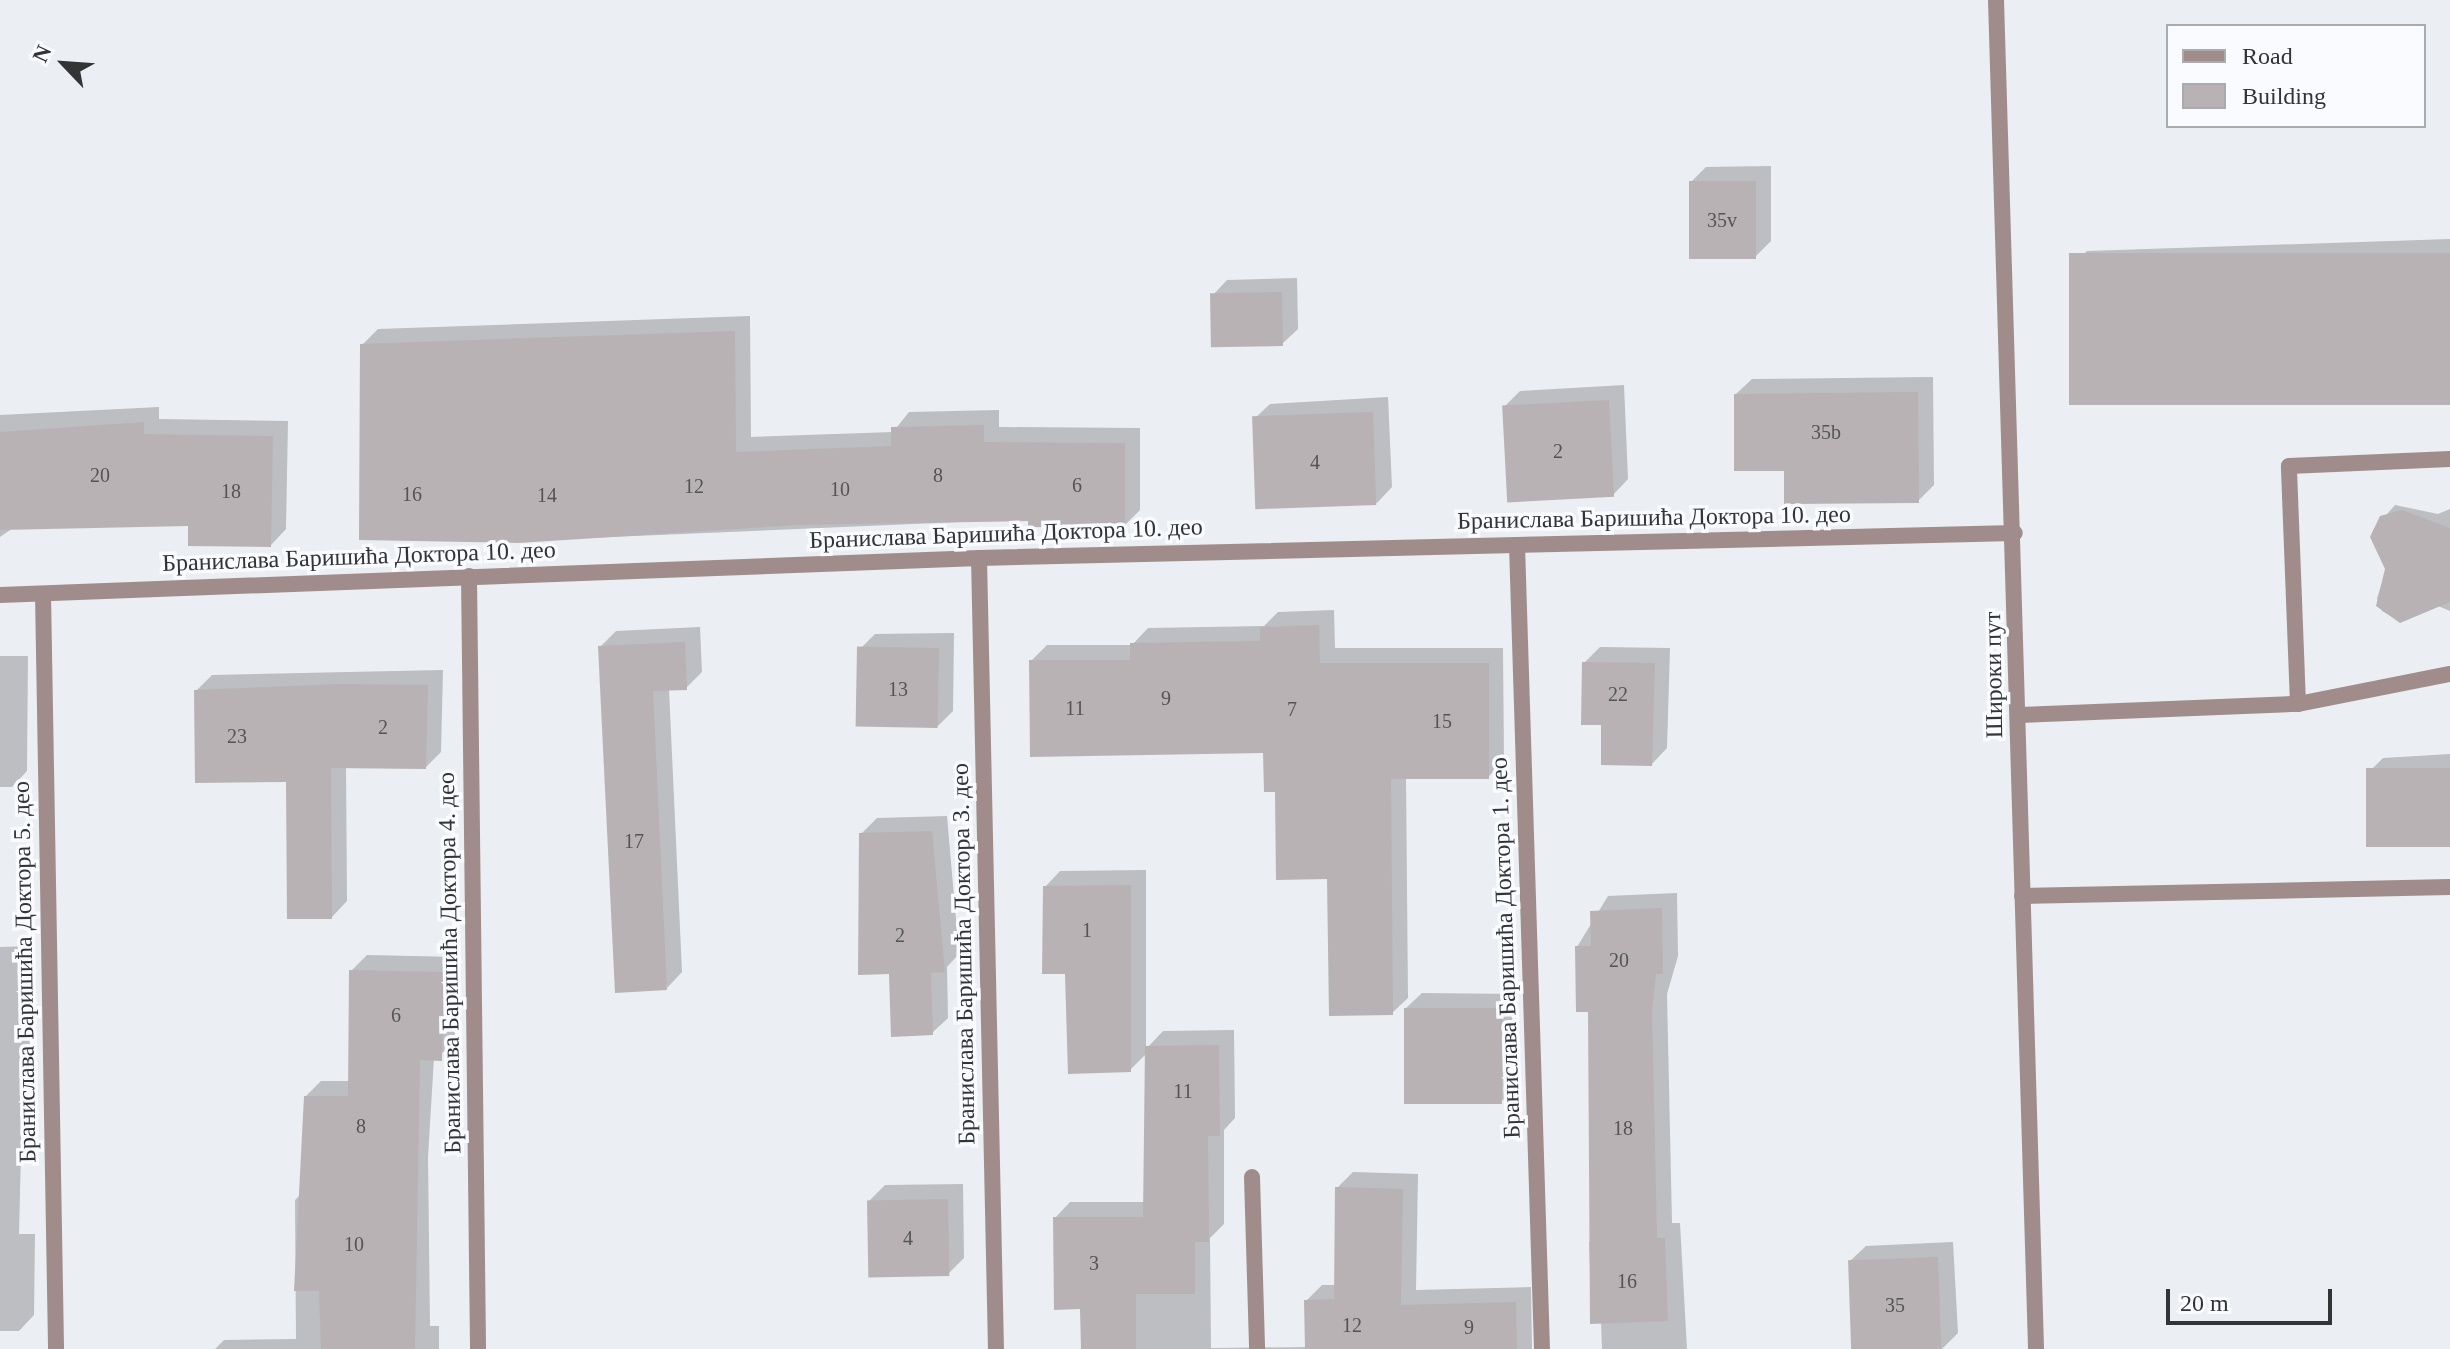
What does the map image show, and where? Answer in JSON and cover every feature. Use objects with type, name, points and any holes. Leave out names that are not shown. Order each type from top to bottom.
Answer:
[{"type":"street","name":"Широки пут","points":[[1996,0],[2015,533],[2036,1349]]},
{"type":"street","points":[[2298,704],[2289,466],[2450,459]]},
{"type":"street","name":"Бранислава Баришића Доктора 10. део","points":[[0,595],[979,558],[2015,533]]},
{"type":"street","name":"Бранислава Баришића Доктора 1. део","points":[[1517,545],[1542,1349]]},
{"type":"street","name":"Бранислава Баришића Доктора 3. део","points":[[979,558],[996,1349]]},
{"type":"street","name":"Бранислава Баришића Доктора 4. део","points":[[469,576],[478,1349]]},
{"type":"street","name":"Бранислава Баришића Доктора 5. део","points":[[43,594],[56,1349]]},
{"type":"street","points":[[2019,715],[2298,704],[2450,674]]},
{"type":"street","points":[[2022,896],[2450,887]]},
{"type":"street","points":[[1252,1177],[1257,1349]]},
{"type":"building","points":[[1689,181],[1756,181],[1756,259],[1689,259]]},
{"type":"building","points":[[2069,253],[2450,253],[2450,405],[2069,405]]},
{"type":"building","points":[[1282,292],[1283,346],[1211,347],[1210,293]]},
{"type":"building","points":[[735,331],[736,452],[891,446],[891,427],[984,425],[984,442],[1125,443],[1125,528],[1028,527],[1028,521],[798,525],[518,543],[359,540],[360,344]]},
{"type":"building","points":[[1918,392],[1919,503],[1784,504],[1784,471],[1734,471],[1734,394]]},
{"type":"building","points":[[1609,400],[1614,497],[1507,502],[1502,406]]},
{"type":"building","points":[[1373,412],[1376,505],[1255,509],[1252,416]]},
{"type":"building","points":[[144,422],[144,434],[273,436],[271,547],[188,546],[188,526],[0,530],[0,432]]},
{"type":"building","points":[[2402,510],[2450,528],[2450,602],[2400,623],[2376,606],[2385,569],[2370,537],[2380,516]]},
{"type":"building","points":[[1319,625],[1320,663],[1489,663],[1489,779],[1391,779],[1393,1015],[1329,1016],[1327,879],[1276,880],[1275,792],[1264,792],[1263,753],[1030,757],[1029,660],[1130,660],[1130,643],[1260,641],[1260,627]]},
{"type":"building","points":[[685,642],[687,690],[653,691],[667,990],[615,993],[598,646]]},
{"type":"building","points":[[857,647],[939,648],[938,728],[856,727]]},
{"type":"building","points":[[1582,662],[1655,663],[1652,766],[1601,765],[1601,725],[1581,725]]},
{"type":"building","points":[[340,684],[428,685],[426,769],[331,768],[332,919],[287,919],[286,782],[195,783],[194,690]]},
{"type":"building","points":[[2366,768],[2450,768],[2450,847],[2366,847]]},
{"type":"building","points":[[932,831],[945,972],[931,973],[933,1035],[891,1037],[889,974],[858,975],[859,833]]},
{"type":"building","points":[[1131,885],[1131,1072],[1068,1074],[1065,974],[1042,974],[1043,886]]},
{"type":"building","points":[[1662,908],[1663,974],[1656,974],[1652,1011],[1657,1238],[1665,1238],[1668,1321],[1590,1324],[1588,1012],[1576,1012],[1575,946],[1591,946],[1590,911]]},
{"type":"building","points":[[349,970],[444,972],[442,1061],[420,1060],[415,1349],[321,1349],[319,1291],[294,1291],[304,1096],[348,1096]]},
{"type":"building","points":[[1404,1008],[1502,1008],[1502,1104],[1404,1104]]},
{"type":"building","points":[[1219,1045],[1220,1136],[1208,1136],[1209,1242],[1195,1242],[1195,1294],[1136,1294],[1136,1349],[1081,1349],[1080,1309],[1054,1310],[1053,1217],[1143,1217],[1145,1046]]},
{"type":"building","points":[[1335,1187],[1403,1189],[1401,1305],[1516,1302],[1517,1349],[1305,1349],[1304,1300],[1334,1299]]},
{"type":"building","points":[[948,1199],[949,1276],[868,1277],[867,1200]]},
{"type":"building","points":[[1938,1257],[1941,1349],[1851,1349],[1848,1260]]}]
